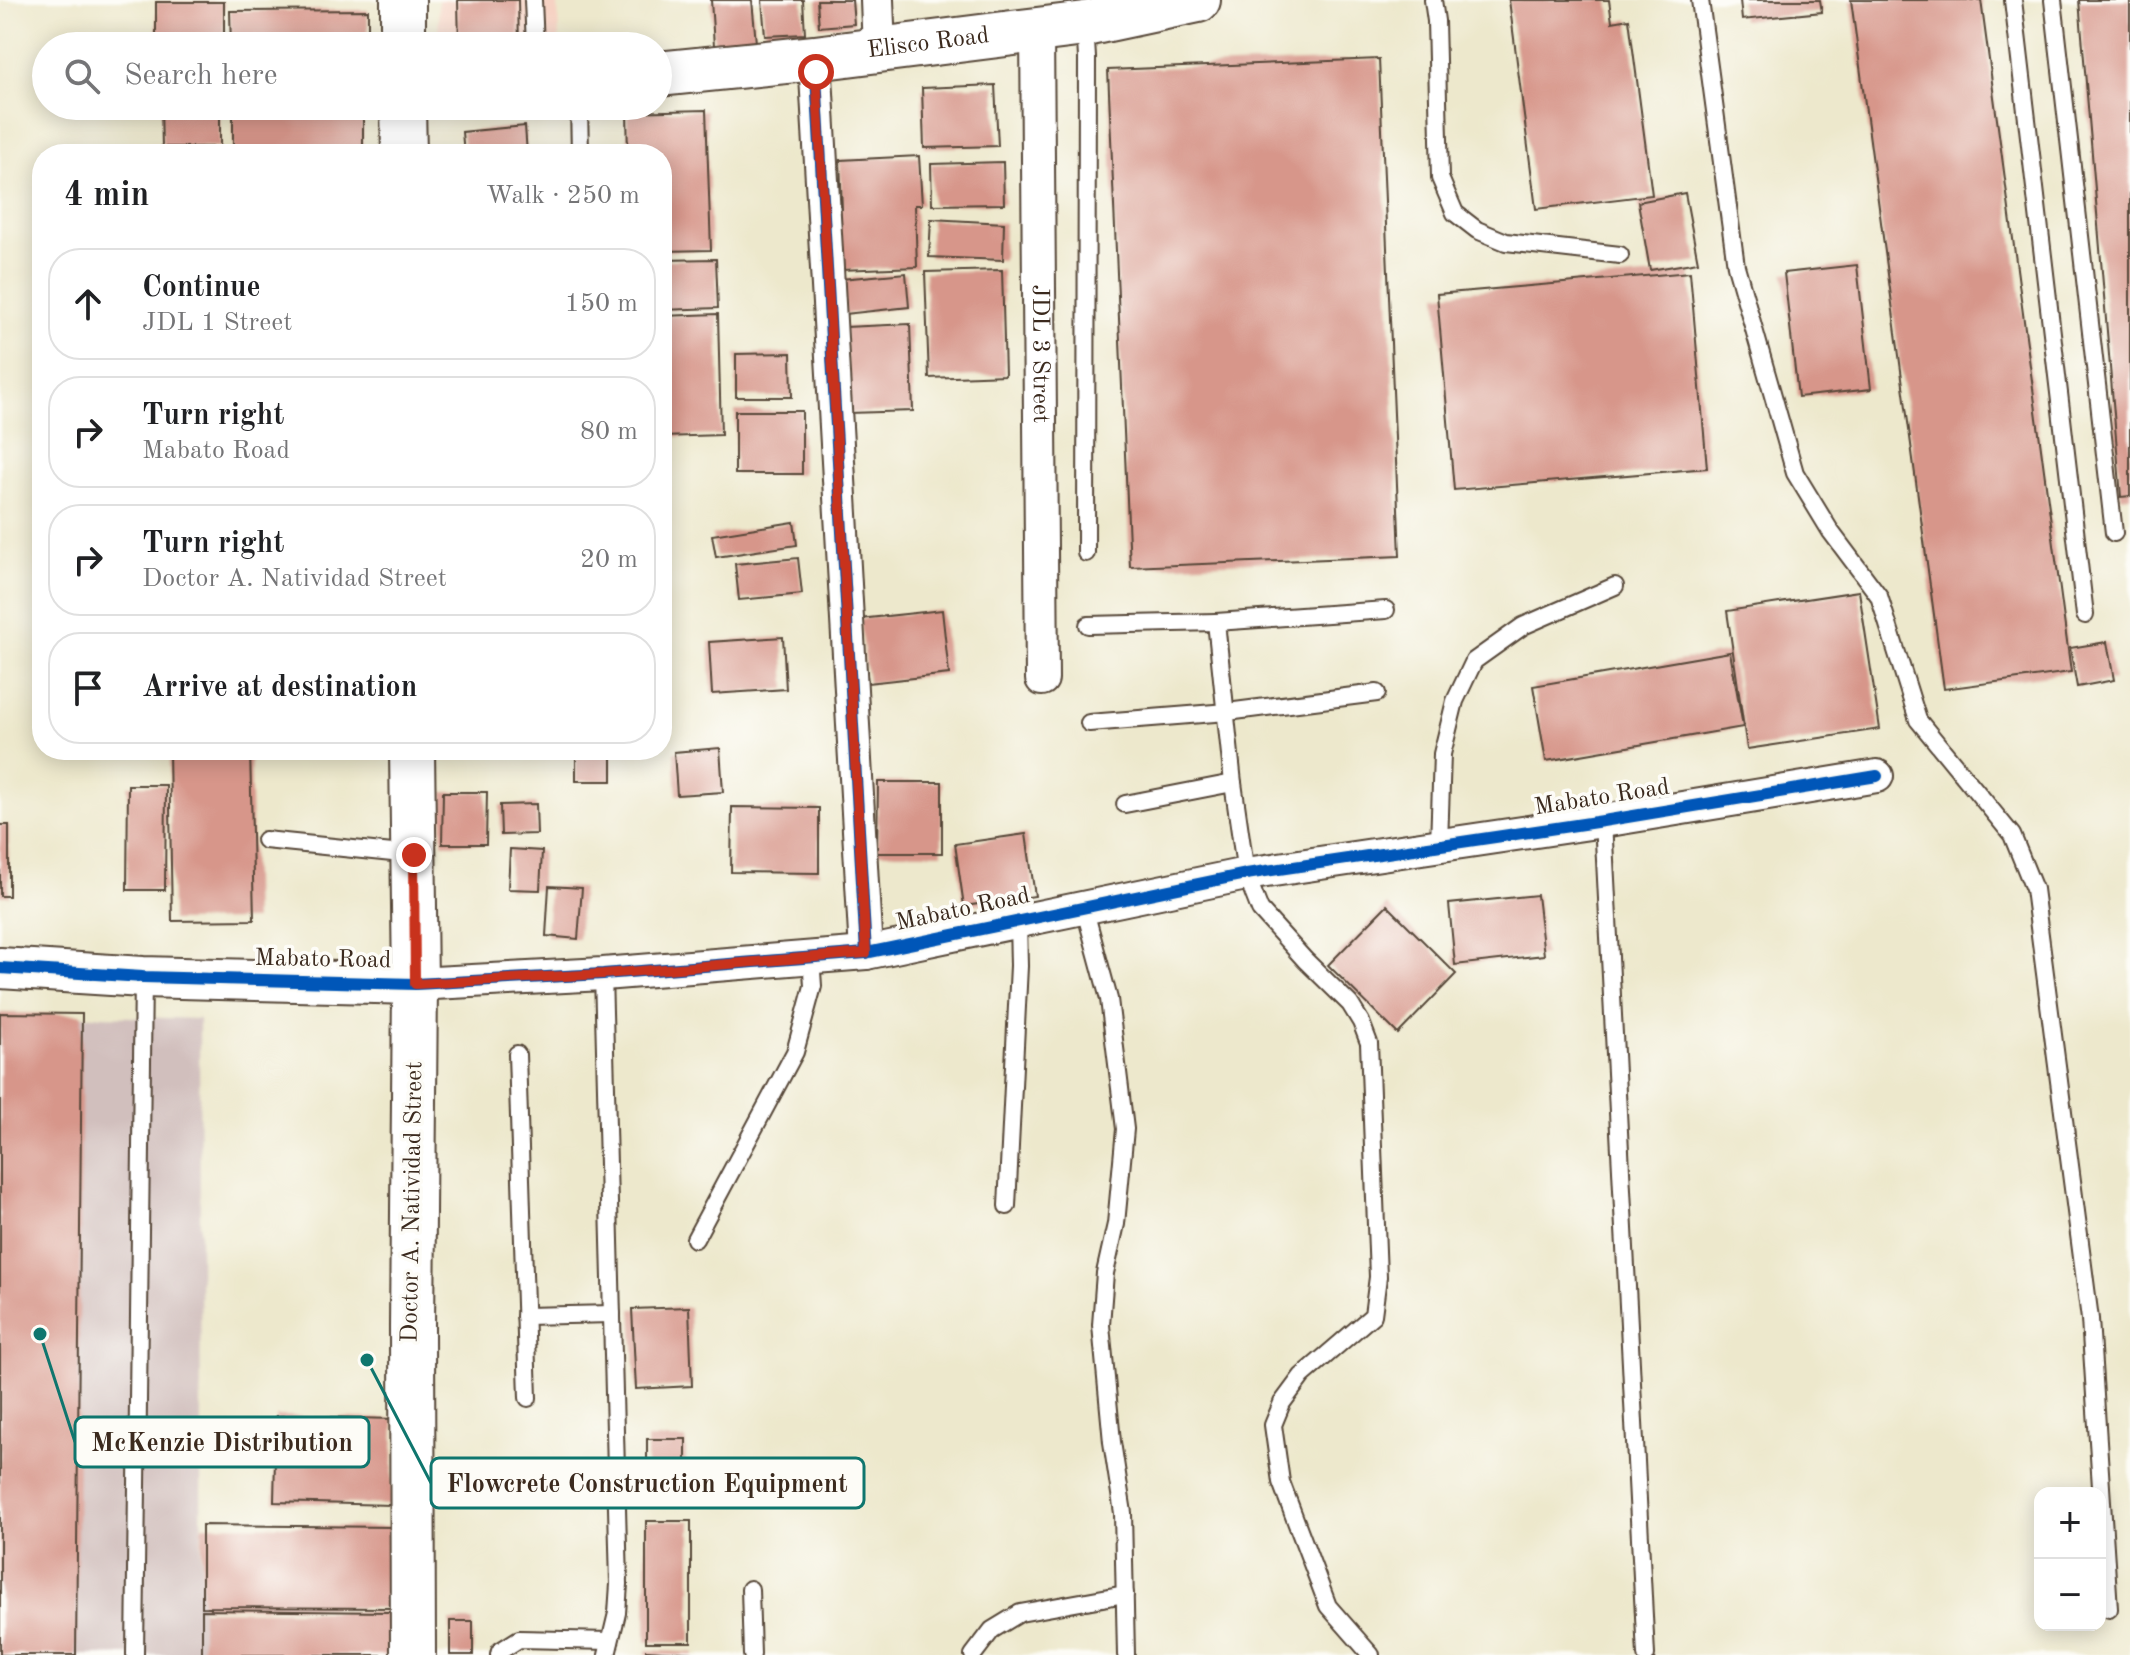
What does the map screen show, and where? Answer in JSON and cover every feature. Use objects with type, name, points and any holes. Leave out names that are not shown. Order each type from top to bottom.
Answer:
[{"type":"main road","points":[[403,0],[403,32]]},
{"type":"main road","name":"Elisco Road","points":[[672,73],[1085,24],[1127,7],[1198,0]]},
{"type":"main road","points":[[403,120],[404,144]]},
{"type":"main road","name":"Doctor A. Natividad Street","points":[[412,760],[415,984],[413,1655]]},
{"type":"street","points":[[877,0],[879,50]]},
{"type":"street","name":"JDL 3 Street","points":[[1037,30],[1042,679]]},
{"type":"street","points":[[815,58],[866,953]]},
{"type":"street","name":"Mabato Road","points":[[0,968],[143,977],[415,984],[603,974],[866,953],[1246,874],[1603,821],[1877,776]]},
{"type":"lane","points":[[533,0],[534,32]]},
{"type":"lane","points":[[1433,0],[1440,178],[1455,213],[1477,230],[1506,242],[1620,255]]},
{"type":"lane","points":[[1700,0],[1736,266],[1795,473],[1831,532],[1879,596],[1918,720],[2012,835],[2034,889],[2090,1319],[2109,1609]]},
{"type":"lane","points":[[2013,0],[2085,615]]},
{"type":"lane","points":[[2053,0],[2114,533]]},
{"type":"lane","points":[[1085,24],[1086,553]]},
{"type":"lane","points":[[579,120],[580,144]]},
{"type":"lane","points":[[1439,844],[1442,754],[1455,701],[1474,661],[1523,626],[1615,586]]},
{"type":"lane","points":[[1088,625],[1216,622],[1386,610]]},
{"type":"lane","points":[[1216,622],[1246,874],[1260,910],[1350,1004],[1369,1043],[1378,1277],[1373,1315],[1302,1376],[1282,1403],[1273,1425],[1281,1482],[1328,1606],[1371,1655]]},
{"type":"lane","points":[[1089,723],[1227,712],[1377,693]]},
{"type":"lane","points":[[1125,804],[1233,783]]},
{"type":"lane","points":[[1603,821],[1646,1655]]},
{"type":"lane","points":[[265,840],[414,855]]},
{"type":"lane","points":[[1084,907],[1109,999],[1125,1129],[1116,1224],[1105,1273],[1101,1325],[1112,1442],[1123,1513],[1126,1655]]},
{"type":"lane","points":[[1007,1206],[1019,966],[1018,921]]},
{"type":"lane","points":[[695,1239],[795,1052],[813,986],[811,957]]},
{"type":"lane","points":[[499,1655],[500,1651],[519,1639],[608,1648],[617,1613],[619,1584],[603,974]]},
{"type":"lane","points":[[135,1655],[143,977]]},
{"type":"lane","points":[[517,1054],[528,1398]]},
{"type":"lane","points":[[525,1316],[612,1314]]},
{"type":"lane","points":[[750,1589],[752,1655]]},
{"type":"lane","points":[[973,1655],[992,1630],[1020,1613],[1125,1594]]},
{"type":"shaded area","points":[[438,0],[558,0],[559,32],[439,32]]},
{"type":"shaded area","points":[[0,1013],[199,1019],[202,1655],[0,1655]]},
{"type":"building","points":[[458,0],[518,0],[519,32],[459,32]]},
{"type":"building","points":[[711,0],[752,0],[756,43],[714,46]]},
{"type":"building","points":[[762,0],[803,0],[805,34],[765,36]]},
{"type":"building","points":[[817,0],[852,0],[854,24],[819,27]]},
{"type":"building","points":[[1509,0],[1609,0],[1612,22],[1629,19],[1652,195],[1536,209]]},
{"type":"building","points":[[1740,0],[1820,0],[1822,12],[1742,20]]},
{"type":"building","points":[[1851,0],[1981,0],[2071,672],[1944,689]]},
{"type":"building","points":[[2079,0],[2130,0],[2130,496],[2121,497]]},
{"type":"building","points":[[156,2],[224,2],[224,32],[156,32]]},
{"type":"building","points":[[368,10],[368,32],[231,32],[230,11]]},
{"type":"building","points":[[1379,59],[1400,556],[1130,567],[1108,70]]},
{"type":"building","points":[[995,85],[998,146],[924,148],[922,88]]},
{"type":"building","points":[[706,110],[711,250],[672,251],[672,144],[628,144],[627,120],[672,120],[672,111]]},
{"type":"building","points":[[161,120],[220,120],[220,144],[162,144]]},
{"type":"building","points":[[233,120],[363,120],[363,144],[233,144]]},
{"type":"building","points":[[525,126],[526,144],[463,144],[462,132]]},
{"type":"building","points":[[919,156],[922,205],[915,205],[917,267],[840,270],[840,160]]},
{"type":"building","points":[[1003,162],[1004,204],[932,205],[931,164]]},
{"type":"building","points":[[1685,193],[1698,262],[1650,270],[1638,202]]},
{"type":"building","points":[[931,219],[1004,223],[1003,260],[929,257]]},
{"type":"building","points":[[716,259],[718,308],[672,310],[672,260]]},
{"type":"building","points":[[1857,265],[1871,389],[1798,397],[1784,273]]},
{"type":"building","points":[[1002,270],[1005,375],[929,378],[925,272]]},
{"type":"building","points":[[1690,272],[1707,468],[1454,490],[1437,294]]},
{"type":"building","points":[[906,273],[909,307],[845,314],[841,279]]},
{"type":"building","points":[[718,314],[721,435],[672,437],[672,316]]},
{"type":"building","points":[[910,324],[913,411],[849,413],[845,327]]},
{"type":"building","points":[[791,353],[792,397],[736,397],[736,354]]},
{"type":"building","points":[[735,411],[802,411],[802,474],[735,474]]},
{"type":"building","points":[[794,522],[797,545],[716,557],[712,535]]},
{"type":"building","points":[[798,558],[802,594],[739,600],[735,564]]},
{"type":"building","points":[[1859,591],[1880,729],[1747,749],[1727,611]]},
{"type":"building","points":[[942,610],[949,674],[868,683],[860,619]]},
{"type":"building","points":[[783,637],[786,689],[712,694],[709,642]]},
{"type":"building","points":[[2107,642],[2114,680],[2077,687],[2070,648]]},
{"type":"building","points":[[1730,652],[1743,727],[1546,761],[1533,686]]},
{"type":"building","points":[[720,748],[723,792],[677,795],[674,752]]},
{"type":"building","points":[[169,760],[250,760],[254,920],[172,921]]},
{"type":"building","points":[[576,760],[612,760],[612,781],[576,781]]},
{"type":"building","points":[[878,782],[942,782],[942,853],[877,853]]},
{"type":"building","points":[[128,785],[166,785],[165,890],[127,890]]},
{"type":"building","points":[[443,792],[487,792],[486,844],[442,844]]},
{"type":"building","points":[[536,804],[537,834],[501,835],[500,805]]},
{"type":"building","points":[[732,807],[819,808],[819,873],[731,872]]},
{"type":"building","points":[[0,825],[9,825],[9,896],[0,896]]},
{"type":"building","points":[[1026,834],[1035,896],[964,906],[955,844]]},
{"type":"building","points":[[510,849],[542,851],[540,890],[508,889]]},
{"type":"building","points":[[549,886],[582,888],[578,939],[546,936]]},
{"type":"building","points":[[1537,895],[1544,955],[1455,965],[1449,904]]},
{"type":"building","points":[[1387,905],[1456,974],[1398,1034],[1328,965]]},
{"type":"building","points":[[0,1013],[82,1014],[76,1655],[0,1655]]},
{"type":"building","points":[[689,1307],[692,1386],[636,1389],[632,1309]]},
{"type":"building","points":[[276,1416],[394,1419],[392,1505],[274,1502]]},
{"type":"building","points":[[647,1439],[686,1439],[686,1470],[647,1470]]},
{"type":"building","points":[[646,1521],[691,1521],[691,1642],[646,1642]]},
{"type":"building","points":[[202,1525],[396,1527],[396,1608],[202,1607]]},
{"type":"building","points":[[202,1610],[392,1612],[392,1655],[202,1655]]},
{"type":"building","points":[[450,1621],[473,1621],[473,1655],[450,1655]]},
{"type":"building","points":[[646,1650],[694,1653],[694,1655],[646,1655]]},
{"type":"cycle path","points":[[815,58],[866,953]]},
{"type":"cycle path","points":[[0,968],[143,977],[415,984],[603,974],[866,953],[1246,874],[1603,821],[1877,776]]},
{"type":"place","name":"McKenzie Distribution","points":[[40,1334]]},
{"type":"place","name":"Flowcrete Construction Equipment","points":[[367,1360]]},
{"type":"route","points":[[414,855],[415,984],[603,974],[866,953],[816,72]]}]
